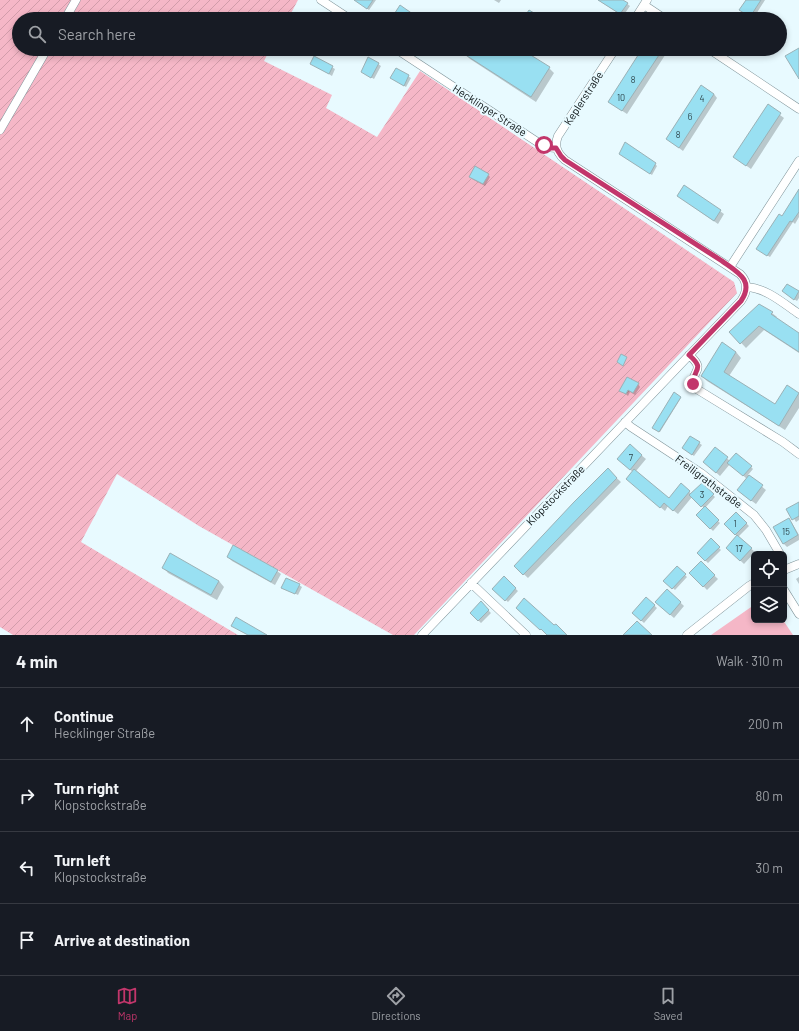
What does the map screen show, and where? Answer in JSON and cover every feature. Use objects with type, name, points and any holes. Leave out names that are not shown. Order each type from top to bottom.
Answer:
[{"type":"street","points":[[69,12],[76,0]]},
{"type":"street","points":[[321,0],[339,12]]},
{"type":"street","points":[[639,12],[645,2],[656,12]]},
{"type":"street","points":[[0,130],[43,56]]},
{"type":"street","name":"Hecklinger Straße","points":[[407,56],[545,147],[556,148]]},
{"type":"street","name":"Keplerstraße","points":[[556,148],[558,136],[610,56]]},
{"type":"street","points":[[720,56],[799,109]]},
{"type":"street","points":[[556,148],[565,160],[730,267],[744,278],[747,287],[758,288],[799,314]]},
{"type":"street","points":[[730,267],[799,161]]},
{"type":"street","name":"Klopstockstraße","points":[[422,635],[741,301],[747,287]]},
{"type":"street","points":[[689,355],[698,363],[693,380],[695,388],[783,442],[799,454]]},
{"type":"street","name":"Freiligrathstraße","points":[[625,422],[701,472],[754,515],[766,530],[778,551]]},
{"type":"street","points":[[787,567],[799,564]]},
{"type":"street","points":[[471,583],[526,635]]},
{"type":"street","points":[[687,635],[751,585]]},
{"type":"street","points":[[787,595],[799,614]]},
{"type":"shaded area","points":[[0,0],[298,0],[292,12],[12,12],[12,56],[266,56],[264,61],[332,95],[326,108],[377,137],[420,71],[734,282],[737,293],[414,635],[393,635],[199,526],[117,474],[81,542],[238,635],[13,635],[0,627]]},
{"type":"shaded area","points":[[751,607],[751,623],[785,623],[793,635],[711,635]]},
{"type":"building","points":[[354,0],[373,0],[367,9]]},
{"type":"building","points":[[598,0],[623,0],[628,3],[621,12],[617,12]]},
{"type":"building","points":[[746,0],[761,0],[753,12],[742,12],[739,10]]},
{"type":"building","points":[[400,5],[410,12],[396,12]]},
{"type":"building","points":[[799,48],[799,79],[785,56]]},
{"type":"building","points":[[314,56],[333,66],[329,74],[310,64]]},
{"type":"building","points":[[467,56],[532,56],[550,67],[531,97]]},
{"type":"building","points":[[638,56],[658,56],[622,111],[608,102]]},
{"type":"building","points":[[368,57],[379,63],[371,78],[361,72]]},
{"type":"building","points":[[396,68],[409,75],[404,86],[390,78]]},
{"type":"building","points":[[701,85],[714,94],[679,148],[666,139]]},
{"type":"building","points":[[768,104],[781,113],[746,166],[733,157]]},
{"type":"building","points":[[625,142],[656,163],[650,174],[619,154]]},
{"type":"building","points":[[475,166],[489,174],[483,184],[469,177]]},
{"type":"building","points":[[684,185],[721,210],[714,221],[677,196]]},
{"type":"building","points":[[799,189],[799,212],[792,222],[790,221],[767,256],[756,249],[779,214],[782,216]]},
{"type":"building","points":[[787,284],[799,291],[794,300],[782,291]]},
{"type":"building","points":[[759,304],[773,312],[771,314],[799,333],[799,352],[759,326],[740,344],[729,332]]},
{"type":"building","points":[[722,342],[736,352],[724,372],[775,404],[787,385],[799,393],[779,426],[701,376]]},
{"type":"building","points":[[621,354],[627,357],[623,366],[617,362]]},
{"type":"building","points":[[627,377],[639,383],[633,393],[628,390],[626,394],[619,391]]},
{"type":"building","points":[[674,392],[681,397],[659,432],[652,428]]},
{"type":"building","points":[[690,436],[700,442],[692,455],[682,448]]},
{"type":"building","points":[[630,444],[642,455],[630,470],[617,459]]},
{"type":"building","points":[[715,447],[728,457],[716,473],[703,462]]},
{"type":"building","points":[[736,453],[752,466],[743,476],[727,463]]},
{"type":"building","points":[[608,468],[617,478],[523,575],[514,566]]},
{"type":"building","points":[[634,469],[669,498],[681,483],[690,491],[673,511],[664,503],[660,508],[626,479]]},
{"type":"building","points":[[749,475],[763,485],[751,501],[737,490]]},
{"type":"building","points":[[702,483],[714,494],[701,507],[689,495]]},
{"type":"building","points":[[799,502],[799,516],[792,520],[786,509]]},
{"type":"building","points":[[705,506],[719,520],[710,529],[696,515]]},
{"type":"building","points":[[736,512],[747,523],[735,535],[724,524]]},
{"type":"building","points":[[789,518],[798,535],[783,544],[773,527]]},
{"type":"building","points":[[737,535],[752,548],[740,561],[726,548]]},
{"type":"building","points":[[711,538],[720,547],[705,561],[697,553]]},
{"type":"building","points":[[233,545],[278,570],[271,582],[227,557]]},
{"type":"building","points":[[170,553],[219,581],[211,595],[162,568]]},
{"type":"building","points":[[701,561],[715,575],[703,587],[689,573]]},
{"type":"building","points":[[677,566],[686,574],[672,589],[663,581]]},
{"type":"building","points":[[504,576],[516,588],[505,601],[492,589]]},
{"type":"building","points":[[286,578],[300,584],[295,594],[281,588]]},
{"type":"building","points":[[667,589],[681,602],[670,615],[655,602]]},
{"type":"building","points":[[646,597],[655,605],[641,621],[632,613]]},
{"type":"building","points":[[524,598],[567,635],[547,635],[541,629],[540,630],[516,608]]},
{"type":"building","points":[[481,601],[489,610],[478,621],[470,613]]},
{"type":"building","points":[[236,617],[267,635],[248,635],[231,626]]},
{"type":"building","points":[[637,621],[652,635],[623,635]]},
{"type":"route","points":[[544,145],[545,147],[556,148],[565,160],[722,261],[744,278],[747,287],[741,301],[689,355],[698,363],[698,369],[693,380],[693,384]]}]
